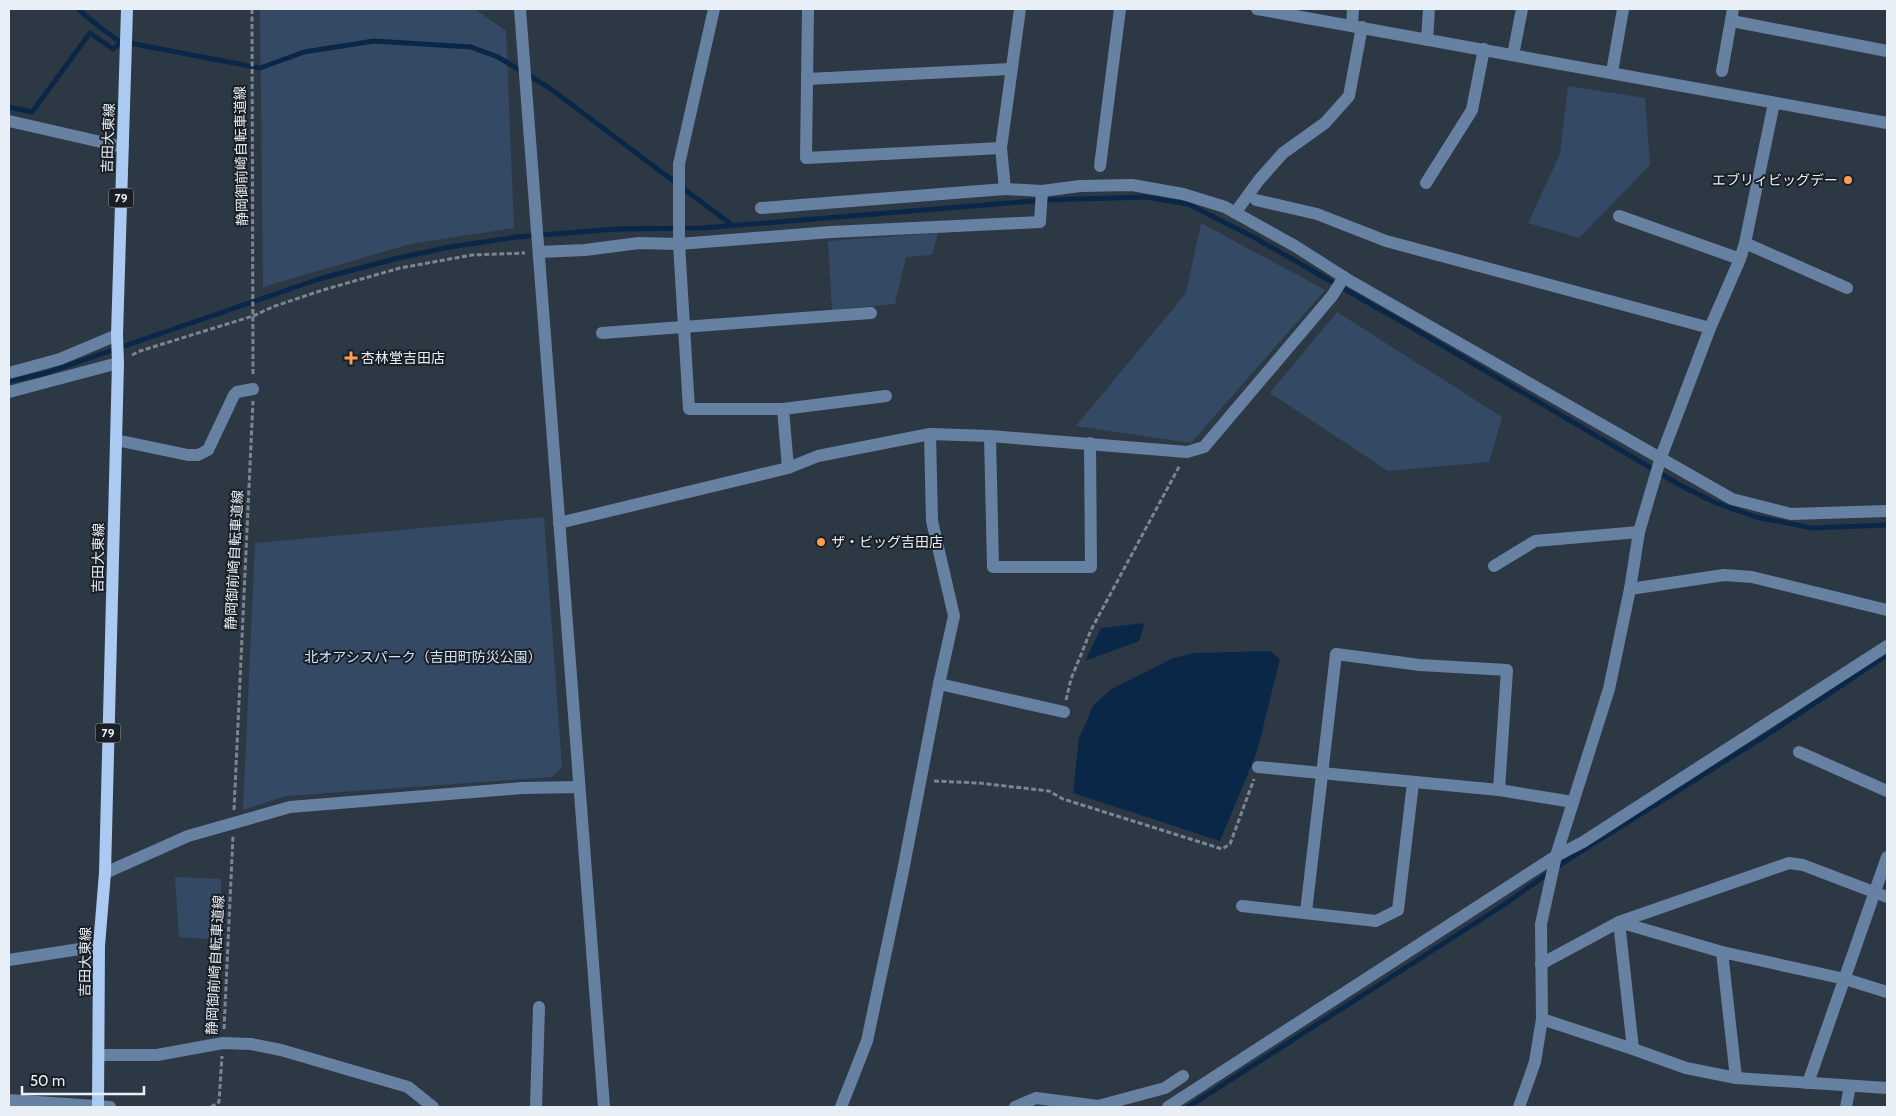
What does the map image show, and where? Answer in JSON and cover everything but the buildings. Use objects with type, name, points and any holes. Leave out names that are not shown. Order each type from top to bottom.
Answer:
[{"type":"main road","name":"吉田大東線","points":[[98,1107],[99,946],[105,873],[118,361],[117,336],[127,9]]},
{"type":"street","points":[[520,9],[604,1107]]},
{"type":"street","points":[[714,9],[679,164],[679,242],[689,409],[783,409],[886,396]]},
{"type":"street","points":[[808,9],[806,158],[1001,148]]},
{"type":"street","points":[[1005,189],[1001,148],[1020,9]]},
{"type":"street","points":[[1100,166],[1120,9]]},
{"type":"street","points":[[1257,9],[1887,123]]},
{"type":"street","points":[[1235,213],[1258,180],[1283,153],[1325,122],[1349,96],[1357,26],[1353,9]]},
{"type":"street","points":[[1427,40],[1429,9]]},
{"type":"street","points":[[1513,55],[1522,9]]},
{"type":"street","points":[[1612,72],[1623,9]]},
{"type":"street","points":[[1722,71],[1732,15],[1887,51]]},
{"type":"street","points":[[1426,183],[1472,110],[1484,49]]},
{"type":"street","points":[[807,79],[1011,69]]},
{"type":"street","points":[[1519,1107],[1535,1062],[1542,1020],[1541,924],[1555,859],[1609,689],[1630,589],[1639,532],[1660,459],[1745,243],[1774,103]]},
{"type":"street","points":[[9,121],[122,147]]},
{"type":"street","points":[[762,208],[1005,189],[1042,192],[1080,186],[1132,185],[1183,194],[1225,207],[1295,246],[1342,279],[1732,499],[1791,514],[1887,511]]},
{"type":"street","points":[[539,250],[585,250],[639,243],[1040,222],[1042,192]]},
{"type":"street","points":[[1256,200],[1317,214],[1386,241],[1710,328]]},
{"type":"street","points":[[1619,216],[1740,259]]},
{"type":"street","points":[[1745,243],[1847,288]]},
{"type":"street","points":[[559,523],[788,468],[818,456],[871,444],[930,434],[1090,443],[1187,452],[1204,447],[1332,296],[1342,279]]},
{"type":"street","points":[[602,333],[871,313]]},
{"type":"street","points":[[9,374],[60,359],[117,336]]},
{"type":"street","points":[[9,392],[118,361]]},
{"type":"street","points":[[116,440],[188,455],[198,455],[208,450],[234,395],[237,392],[253,389]]},
{"type":"street","points":[[783,409],[788,468]]},
{"type":"street","points":[[841,1107],[867,1041],[954,616],[932,521],[930,434]]},
{"type":"street","points":[[990,436],[992,567],[1091,567],[1090,443]]},
{"type":"street","points":[[1494,566],[1535,541],[1639,532]]},
{"type":"street","points":[[1630,589],[1724,575],[1752,577],[1887,610]]},
{"type":"street","points":[[1168,1107],[1887,646]]},
{"type":"street","points":[[1306,912],[1336,654],[1420,665],[1507,670],[1498,790]]},
{"type":"street","points":[[939,684],[1064,712]]},
{"type":"street","points":[[1799,752],[1887,791]]},
{"type":"street","points":[[1258,767],[1498,790],[1573,802]]},
{"type":"street","points":[[1242,906],[1376,921],[1398,910],[1413,783]]},
{"type":"street","points":[[105,873],[188,836],[290,808],[522,788],[579,787]]},
{"type":"street","points":[[1808,1083],[1887,857]]},
{"type":"street","points":[[1541,964],[1619,922],[1789,863],[1804,865],[1887,897]]},
{"type":"street","points":[[1619,922],[1722,952],[1845,979],[1887,992]]},
{"type":"street","points":[[1619,922],[1633,1049]]},
{"type":"street","points":[[9,960],[99,946]]},
{"type":"street","points":[[1722,952],[1736,1078]]},
{"type":"street","points":[[536,1107],[539,1007]]},
{"type":"street","points":[[1542,1020],[1686,1068],[1736,1078],[1887,1088]]},
{"type":"street","points":[[99,1055],[156,1055],[223,1043],[251,1044],[281,1050],[408,1087],[433,1107]]},
{"type":"street","points":[[1015,1107],[1036,1098],[1098,1106],[1165,1088],[1183,1076]]},
{"type":"street","points":[[1846,1107],[1850,1086]]},
{"type":"street","points":[[9,1100],[110,1107]]},
{"type":"path","name":"静岡御前崎自転車道線","points":[[211,1107],[219,1102],[223,1043],[253,389],[252,9]]},
{"type":"path","points":[[118,361],[140,351],[253,316],[275,306],[323,290],[400,268],[472,255],[539,250]]},
{"type":"path","points":[[1064,712],[1071,679],[1091,630],[1187,452]]},
{"type":"path","points":[[920,780],[979,783],[1049,790],[1063,799],[1222,850],[1230,844],[1258,767]]},
{"type":"green space","points":[[260,9],[475,9],[506,31],[514,228],[410,244],[263,287]]},
{"type":"green space","points":[[1568,86],[1645,98],[1650,165],[1579,238],[1528,223],[1560,154]]},
{"type":"green space","points":[[1201,223],[1325,290],[1191,443],[1076,426],[1186,293]]},
{"type":"green space","points":[[938,233],[932,255],[906,257],[895,304],[832,310],[828,241]]},
{"type":"green space","points":[[1337,312],[1502,417],[1489,462],[1388,471],[1270,393]]},
{"type":"green space","name":"北オアシスパーク（吉田町防災公園）","points":[[544,517],[562,768],[552,777],[286,796],[243,810],[255,543]]},
{"type":"green space","points":[[175,877],[221,879],[222,940],[179,937]]},
{"type":"shaded area","points":[[1145,623],[1139,641],[1085,661],[1101,628]]},
{"type":"shaded area","points":[[1270,651],[1280,659],[1257,752],[1220,841],[1073,793],[1079,738],[1093,706],[1111,689],[1173,658],[1195,653]]},
{"type":"waterway","points":[[78,9],[119,41],[260,68],[304,52],[374,41],[471,47],[498,57],[551,89],[732,225]]},
{"type":"waterway","points":[[9,107],[32,112],[90,33],[113,49],[122,42]]},
{"type":"waterway","points":[[9,381],[43,374],[319,279],[398,258],[450,247],[517,237],[616,229],[703,228],[1045,200],[1145,197],[1188,204],[1257,239],[1680,485],[1716,503],[1756,517],[1812,528],[1887,525]]},
{"type":"waterway","points":[[1188,1107],[1502,906],[1566,861],[1773,731],[1887,655]]},
{"type":"place","name":"エブリィビッグデー","points":[[1848,180]]},
{"type":"place","name":"杏林堂吉田店","points":[[351,358]]},
{"type":"place","name":"ザ・ビッグ吉田店","points":[[821,542]]}]
